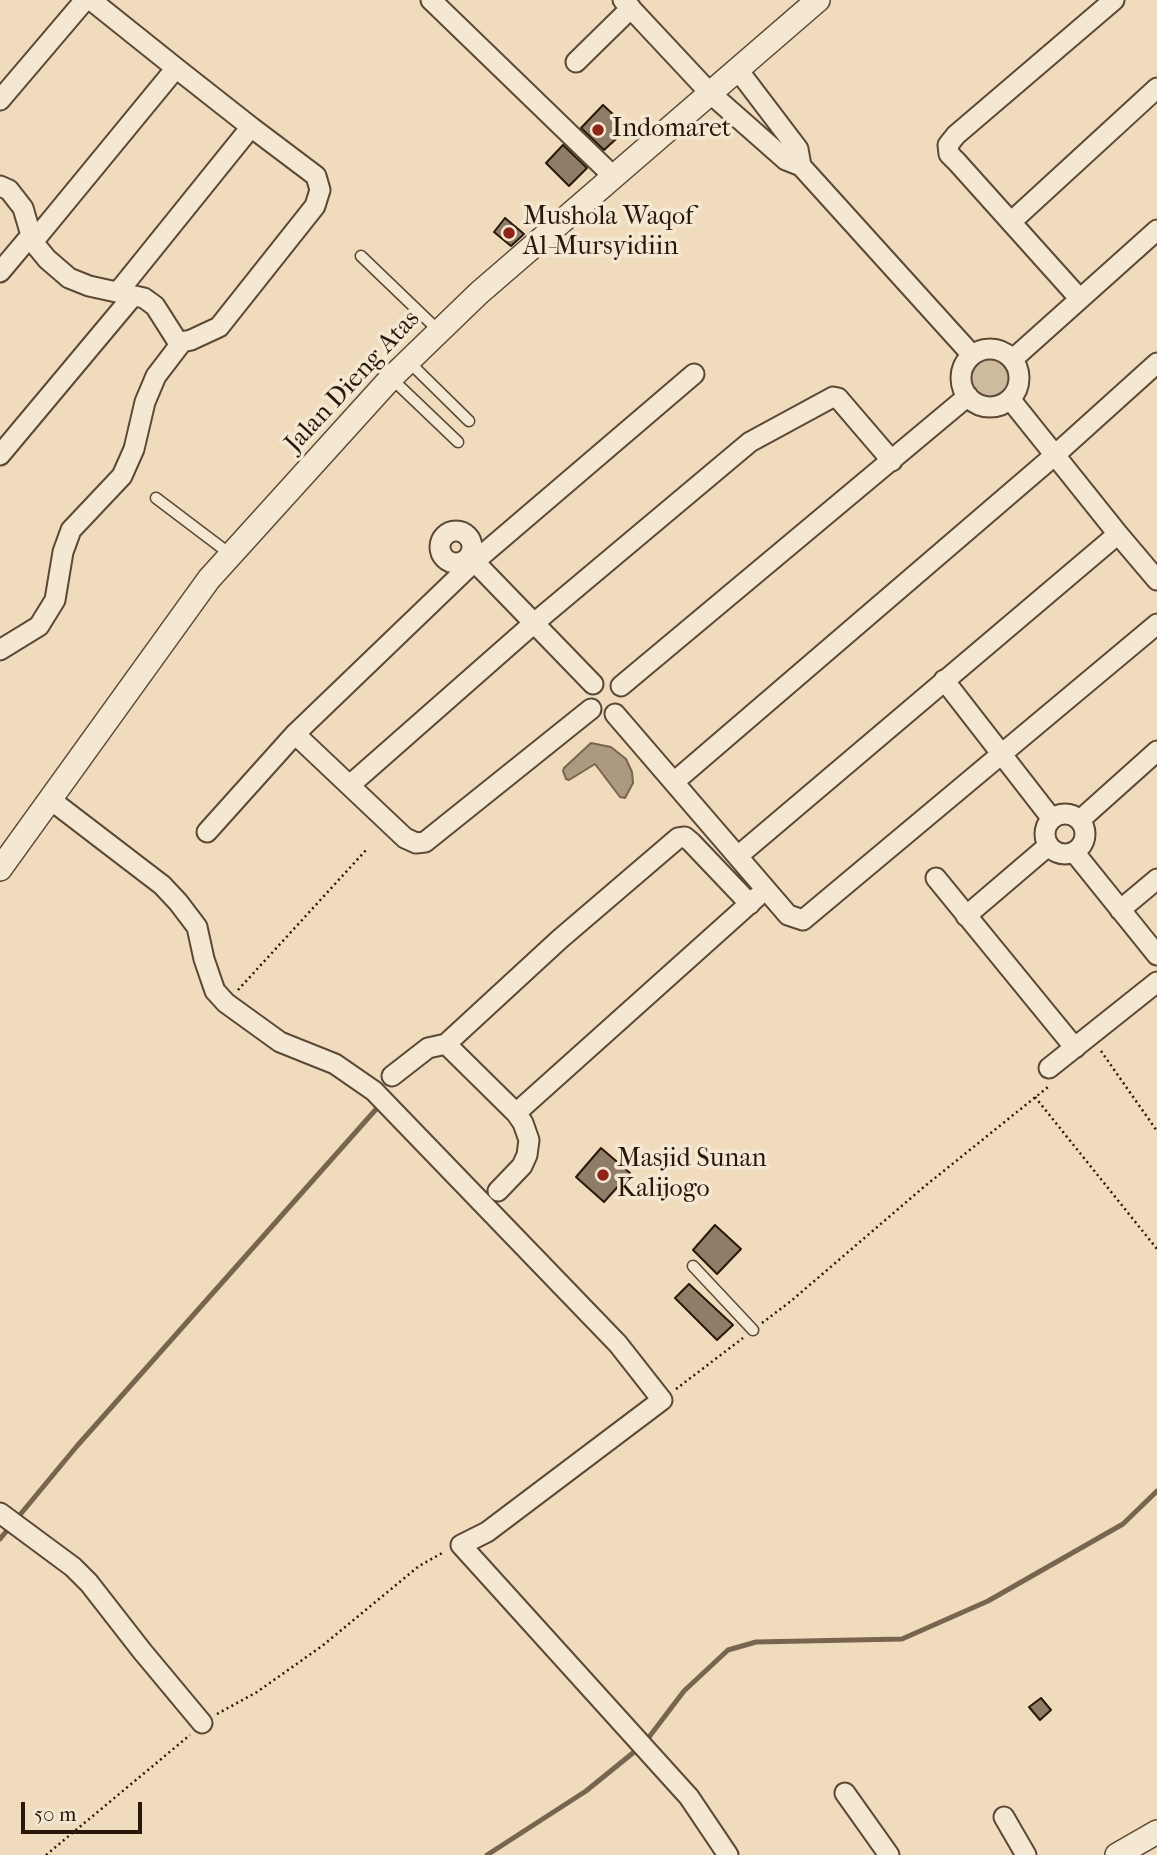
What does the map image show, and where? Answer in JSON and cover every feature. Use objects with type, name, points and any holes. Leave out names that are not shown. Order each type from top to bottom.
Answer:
[{"type":"street","points":[[0,100],[85,0]]},
{"type":"street","points":[[0,650],[39,626],[55,600],[63,552],[71,530],[121,476],[134,449],[145,402],[156,376],[182,342],[219,327],[315,206],[320,191],[316,176],[91,0]]},
{"type":"street","points":[[431,0],[613,176]]},
{"type":"street","name":"Jalan Dieng Atas","points":[[0,869],[209,579],[391,378],[479,293],[818,0]]},
{"type":"street","points":[[1079,298],[948,150],[950,141],[1114,0]]},
{"type":"street","points":[[576,61],[627,4],[710,93],[786,160],[801,166],[972,355]]},
{"type":"street","points":[[0,272],[176,68]]},
{"type":"street","points":[[738,70],[798,149],[801,166]]},
{"type":"street","points":[[1011,222],[1157,88]]},
{"type":"street","points":[[745,124],[765,104]]},
{"type":"street","points":[[0,455],[126,294],[251,127]]},
{"type":"street","points":[[0,186],[9,190],[23,208],[32,238],[47,259],[69,278],[89,286],[144,299],[155,306],[176,339],[182,342]]},
{"type":"street","points":[[1013,359],[1157,230]]},
{"type":"street","points":[[993,349],[1013,359],[1019,380],[1010,399],[991,407],[978,405],[968,396],[961,382],[961,375],[972,355],[978,351],[993,349]]},
{"type":"street","points":[[207,832],[295,734],[472,559],[694,374]]},
{"type":"street","points":[[674,782],[1153,374]]},
{"type":"street","points":[[621,686],[968,396]]},
{"type":"street","points":[[350,785],[533,624],[750,442],[833,397],[843,401],[892,461]]},
{"type":"street","points":[[1010,399],[1157,580]]},
{"type":"street","points":[[738,856],[1118,534]]},
{"type":"street","points":[[472,559],[593,684]]},
{"type":"street","points":[[615,715],[788,915],[803,920],[1157,624]]},
{"type":"street","points":[[610,680],[621,686],[624,705],[615,715],[605,717],[591,709],[587,699],[593,684],[610,680]]},
{"type":"street","points":[[944,680],[1052,819]]},
{"type":"street","points":[[295,734],[405,838],[416,843],[425,842],[591,709]]},
{"type":"street","points":[[1080,820],[1157,751]]},
{"type":"street","points":[[51,800],[162,885],[178,902],[197,927],[215,991],[226,1003],[280,1042],[335,1064],[374,1091],[618,1345],[662,1400],[487,1532],[461,1545],[689,1797],[728,1855]]},
{"type":"street","points":[[1069,814],[1080,820],[1085,838],[1079,849],[1057,853],[1048,846],[1046,829],[1052,819],[1069,814]]},
{"type":"street","points":[[392,1076],[428,1048],[446,1044],[560,939],[678,838],[685,837],[691,842],[750,904]]},
{"type":"street","points":[[966,916],[1048,846]]},
{"type":"street","points":[[1074,852],[1157,955]]},
{"type":"street","points":[[936,878],[1074,1048]]},
{"type":"street","points":[[1120,910],[1157,879]]},
{"type":"street","points":[[516,1113],[766,889]]},
{"type":"street","points":[[1051,1076],[1074,1048],[1157,982]]},
{"type":"street","points":[[446,1044],[523,1123],[529,1140],[527,1155],[522,1166],[498,1191]]},
{"type":"street","points":[[9,1518],[73,1567],[89,1583],[202,1723]]},
{"type":"street","points":[[845,1793],[889,1855]]},
{"type":"street","points":[[1004,1817],[1026,1855]]},
{"type":"street","points":[[1117,1855],[1157,1832]]},
{"type":"lane","points":[[361,256],[439,331]]},
{"type":"lane","points":[[408,361],[469,421]]},
{"type":"lane","points":[[391,378],[458,442]]},
{"type":"lane","points":[[156,498],[230,555]]},
{"type":"lane","points":[[693,1266],[753,1330]]},
{"type":"path","points":[[226,1003],[367,849]]},
{"type":"path","points":[[1099,1048],[1157,1131]]},
{"type":"path","points":[[662,1400],[791,1301],[925,1186],[1035,1097],[1051,1076]]},
{"type":"path","points":[[1035,1097],[1157,1249]]},
{"type":"path","points":[[46,1855],[174,1751],[202,1723],[257,1692],[321,1646],[419,1566],[440,1553],[461,1545]]},
{"type":"shaded area","points":[[990,358],[998,359],[1004,364],[1009,370],[1009,386],[1004,392],[998,397],[990,398],[982,397],[976,392],[971,386],[970,378],[971,370],[976,364],[982,359]]},
{"type":"shaded area","points":[[591,743],[611,747],[626,759],[632,772],[633,783],[625,798],[620,797],[595,764],[569,780],[566,779],[564,768]]},
{"type":"building","points":[[603,105],[628,128],[604,150],[581,128]]},
{"type":"building","points":[[563,145],[587,168],[569,186],[546,163]]},
{"type":"building","name":"Mushola Waqof Al-Mursyidiin","points":[[505,218],[524,234],[511,246],[494,232]]},
{"type":"building","name":"Masjid Sunan Kalijogo","points":[[601,1148],[630,1173],[604,1202],[576,1177]]},
{"type":"building","points":[[715,1225],[741,1249],[717,1274],[693,1250]]},
{"type":"building","points":[[689,1284],[733,1325],[717,1340],[675,1298]]},
{"type":"building","points":[[1041,1698],[1051,1710],[1040,1720],[1029,1707]]},
{"type":"waterway","points":[[0,1539],[77,1446],[378,1107]]},
{"type":"waterway","points":[[646,1741],[684,1691],[728,1650],[756,1642],[902,1639],[988,1601],[1123,1524],[1157,1491]]},
{"type":"waterway","points":[[487,1855],[586,1791],[639,1748]]},
{"type":"place","name":"Indomaret","points":[[598,130]]},
{"type":"place","name":"Mushola Waqof Al-Mursyidiin","points":[[509,233]]},
{"type":"place","name":"Masjid Sunan Kalijogo","points":[[603,1175]]}]
